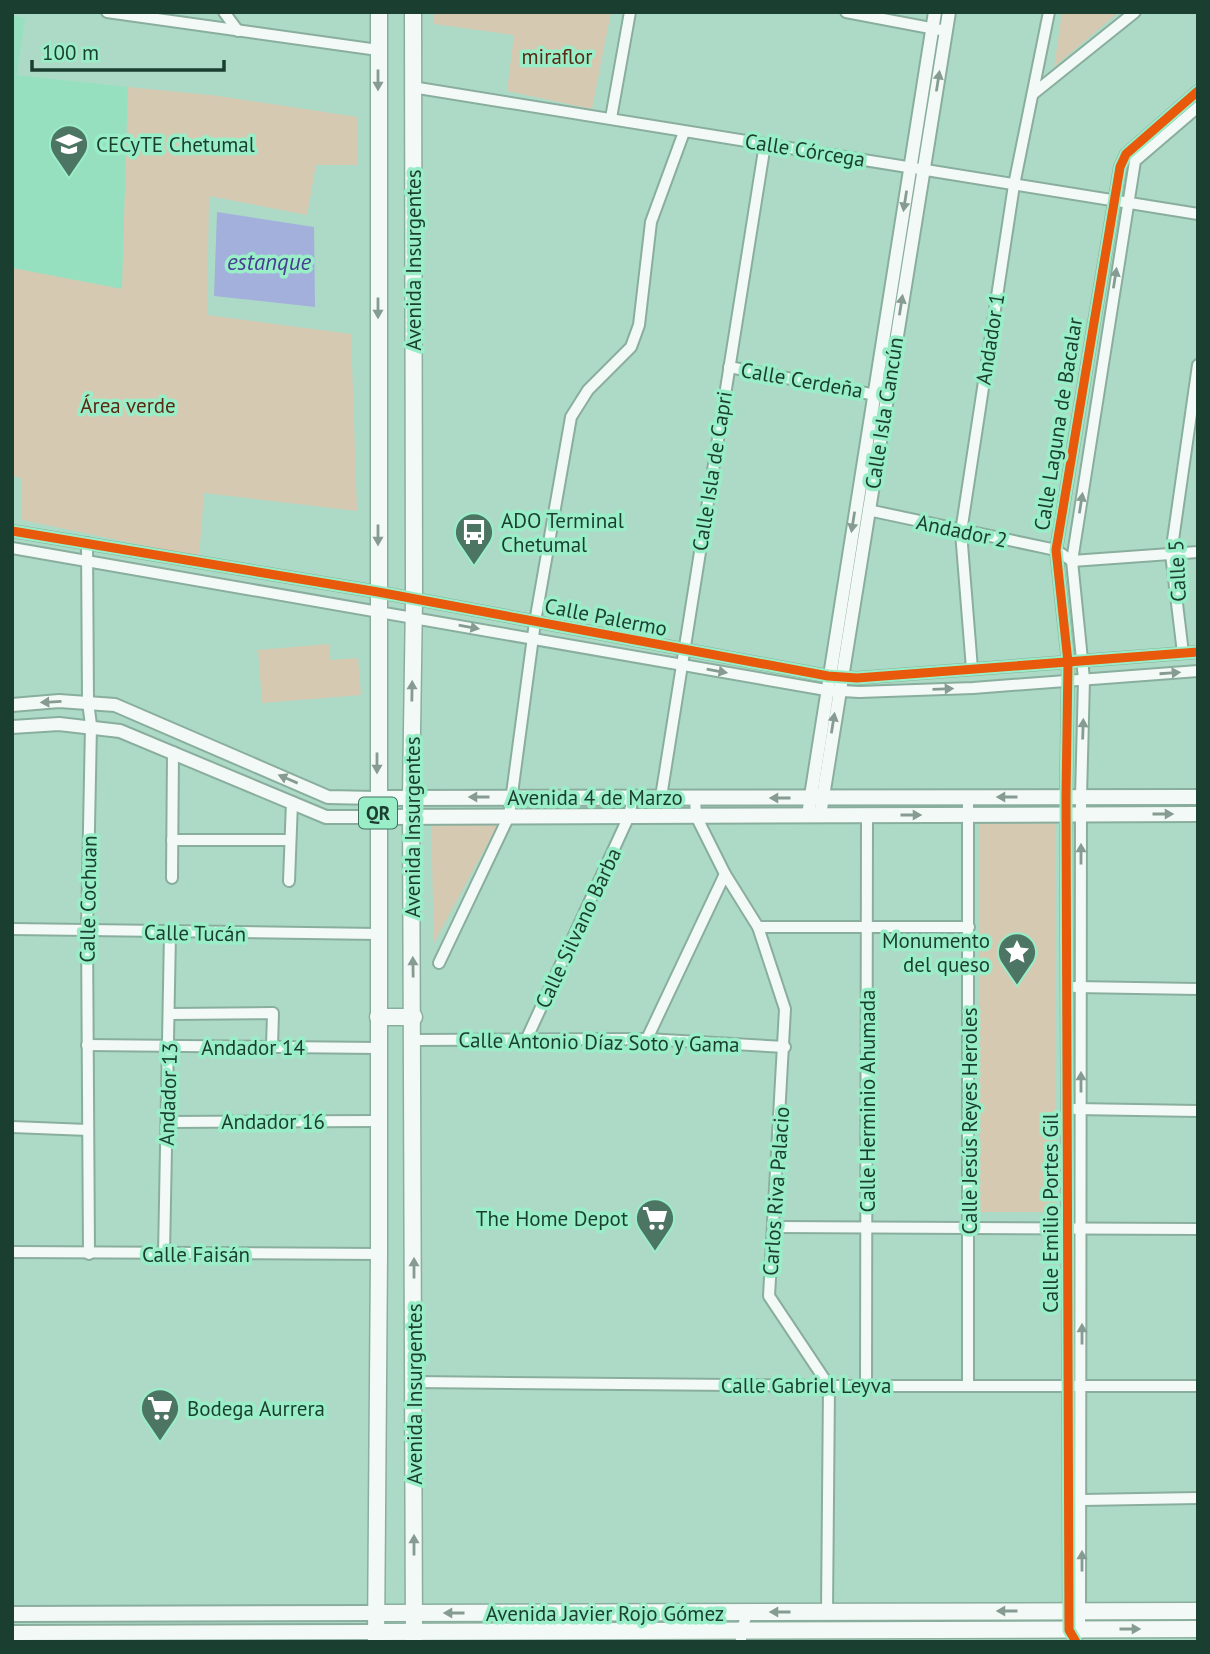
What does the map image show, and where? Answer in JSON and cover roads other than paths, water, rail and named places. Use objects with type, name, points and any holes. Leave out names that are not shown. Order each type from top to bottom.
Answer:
[{"type":"main road","name":"Avenida Insurgentes","points":[[376,1637],[379,1254],[379,12]]},
{"type":"main road","name":"Avenida Insurgentes","points":[[413,12],[414,599],[411,816],[414,1017],[414,1637]]},
{"type":"main road","name":"Avenida 4 de Marzo","points":[[377,798],[1198,797]]},
{"type":"main road","name":"Avenida 4 de Marzo","points":[[378,817],[1198,814]]},
{"type":"main road","points":[[378,1017],[414,1017]]},
{"type":"main road","name":"Avenida Javier Rojo Gómez","points":[[12,1614],[1198,1611]]},
{"type":"main road","name":"Avenida Javier Rojo Gómez","points":[[12,1633],[97,1637],[1076,1636],[1198,1629]]},
{"type":"street","points":[[107,12],[378,50]]},
{"type":"street","points":[[225,12],[238,31]]},
{"type":"street","points":[[611,118],[630,12]]},
{"type":"street","points":[[846,12],[946,31]]},
{"type":"street","name":"Calle Isla Cancún","points":[[917,168],[935,12]]},
{"type":"street","name":"Calle Isla Cancún","points":[[814,815],[834,676],[917,168],[949,12]]},
{"type":"street","name":"Andador 1","points":[[972,669],[961,532],[1014,185],[1049,12]]},
{"type":"street","points":[[1034,93],[1135,12]]},
{"type":"street","name":"Calle Córcega","points":[[412,87],[1198,214]]},
{"type":"street","name":"Calle Laguna de Bacalar","points":[[1066,797],[1068,662],[1056,550],[1112,201],[1126,154],[1198,91]]},
{"type":"street","name":"Calle Laguna de Bacalar","points":[[1081,797],[1084,679],[1072,561],[1127,202],[1135,161],[1198,107]]},
{"type":"street","points":[[439,964],[509,816],[536,639],[535,622],[571,417],[588,390],[631,348],[639,326],[651,222],[684,132]]},
{"type":"street","name":"Calle Isla de Capri","points":[[661,797],[765,144]]},
{"type":"street","name":"Calle 5","points":[[1184,653],[1171,554],[1192,437],[1198,365]]},
{"type":"street","name":"Calle Cerdeña","points":[[729,367],[880,395]]},
{"type":"street","name":"Calle Isla Cancún","points":[[834,676],[868,510],[880,395]]},
{"type":"street","name":"Andador 2","points":[[868,510],[961,532],[1056,550]]},
{"type":"street","name":"Calle Palermo","points":[[12,531],[414,599],[834,676],[1198,652]]},
{"type":"street","name":"Calle Cochuan","points":[[87,543],[88,702],[91,725],[87,1045],[89,1254]]},
{"type":"street","name":"Calle Palermo","points":[[12,548],[832,691],[973,688],[1198,671]]},
{"type":"street","points":[[1056,550],[1072,561],[1198,552]]},
{"type":"street","name":"Avenida 4 de Marzo","points":[[12,705],[88,702],[115,705],[328,797],[377,798]]},
{"type":"street","name":"Avenida 4 de Marzo","points":[[12,727],[91,725],[120,731],[326,817],[378,817]]},
{"type":"street","points":[[172,878],[173,752]]},
{"type":"street","name":"Calle Silvano Barba","points":[[526,1040],[629,816],[633,797]]},
{"type":"street","points":[[695,797],[696,816]]},
{"type":"street","name":"Calle Jesús Reyes Heroles","points":[[968,797],[968,1385]]},
{"type":"street","name":"Calle Emilio Portes Gil","points":[[1066,797],[1074,815],[1081,988],[1082,1500],[1075,1611]]},
{"type":"street","name":"Calle Emilio Portes Gil","points":[[1076,1636],[1068,1386],[1067,986],[1074,815],[1081,797]]},
{"type":"street","points":[[289,881],[292,802]]},
{"type":"street","name":"Calle Herminio Ahumada","points":[[866,1386],[869,1228],[867,815]]},
{"type":"street","name":"Carlos Riva Palacio","points":[[696,816],[725,874],[758,927],[785,1009],[775,1227],[769,1296],[829,1386]]},
{"type":"street","points":[[172,840],[289,840]]},
{"type":"street","points":[[648,1039],[725,874]]},
{"type":"street","points":[[758,927],[969,927]]},
{"type":"street","name":"Calle Tucán","points":[[12,929],[378,934]]},
{"type":"street","name":"Andador 13","points":[[164,1255],[170,1046],[170,933]]},
{"type":"street","points":[[1067,986],[1198,989]]},
{"type":"street","name":"Andador 14","points":[[170,1014],[273,1013],[272,1047]]},
{"type":"street","name":"Calle Antonio Díaz Soto y Gama","points":[[414,1040],[648,1039],[785,1046]]},
{"type":"street","name":"Andador 14","points":[[87,1045],[378,1048]]},
{"type":"street","points":[[1067,1109],[1198,1111]]},
{"type":"street","name":"Andador 16","points":[[168,1122],[378,1121]]},
{"type":"street","points":[[12,1128],[88,1130]]},
{"type":"street","points":[[775,1227],[1068,1226],[1198,1229]]},
{"type":"street","name":"Calle Faisán","points":[[12,1252],[164,1255],[379,1254]]},
{"type":"street","name":"Calle Gabriel Leyva","points":[[414,1381],[829,1386],[1198,1386]]},
{"type":"street","points":[[827,1612],[829,1386]]},
{"type":"street","points":[[1082,1500],[1198,1499]]},
{"type":"street","points":[[746,1636],[748,1612]]},
{"type":"water","name":"estanque","points":[[217,212],[314,227],[315,307],[214,296]]},
{"type":"place","name":"CECyTE Chetumal","points":[[69,178]]},
{"type":"place","name":"ADO Terminal Chetumal","points":[[474,566]]},
{"type":"place","name":"Monumento del queso","points":[[1017,986]]},
{"type":"place","name":"The Home Depot","points":[[655,1252]]},
{"type":"place","name":"Bodega Aurrera","points":[[160,1442]]},
{"type":"park label","name":"miraflor","points":[[557,56]]},
{"type":"park label","name":"Área verde","points":[[128,405]]}]
